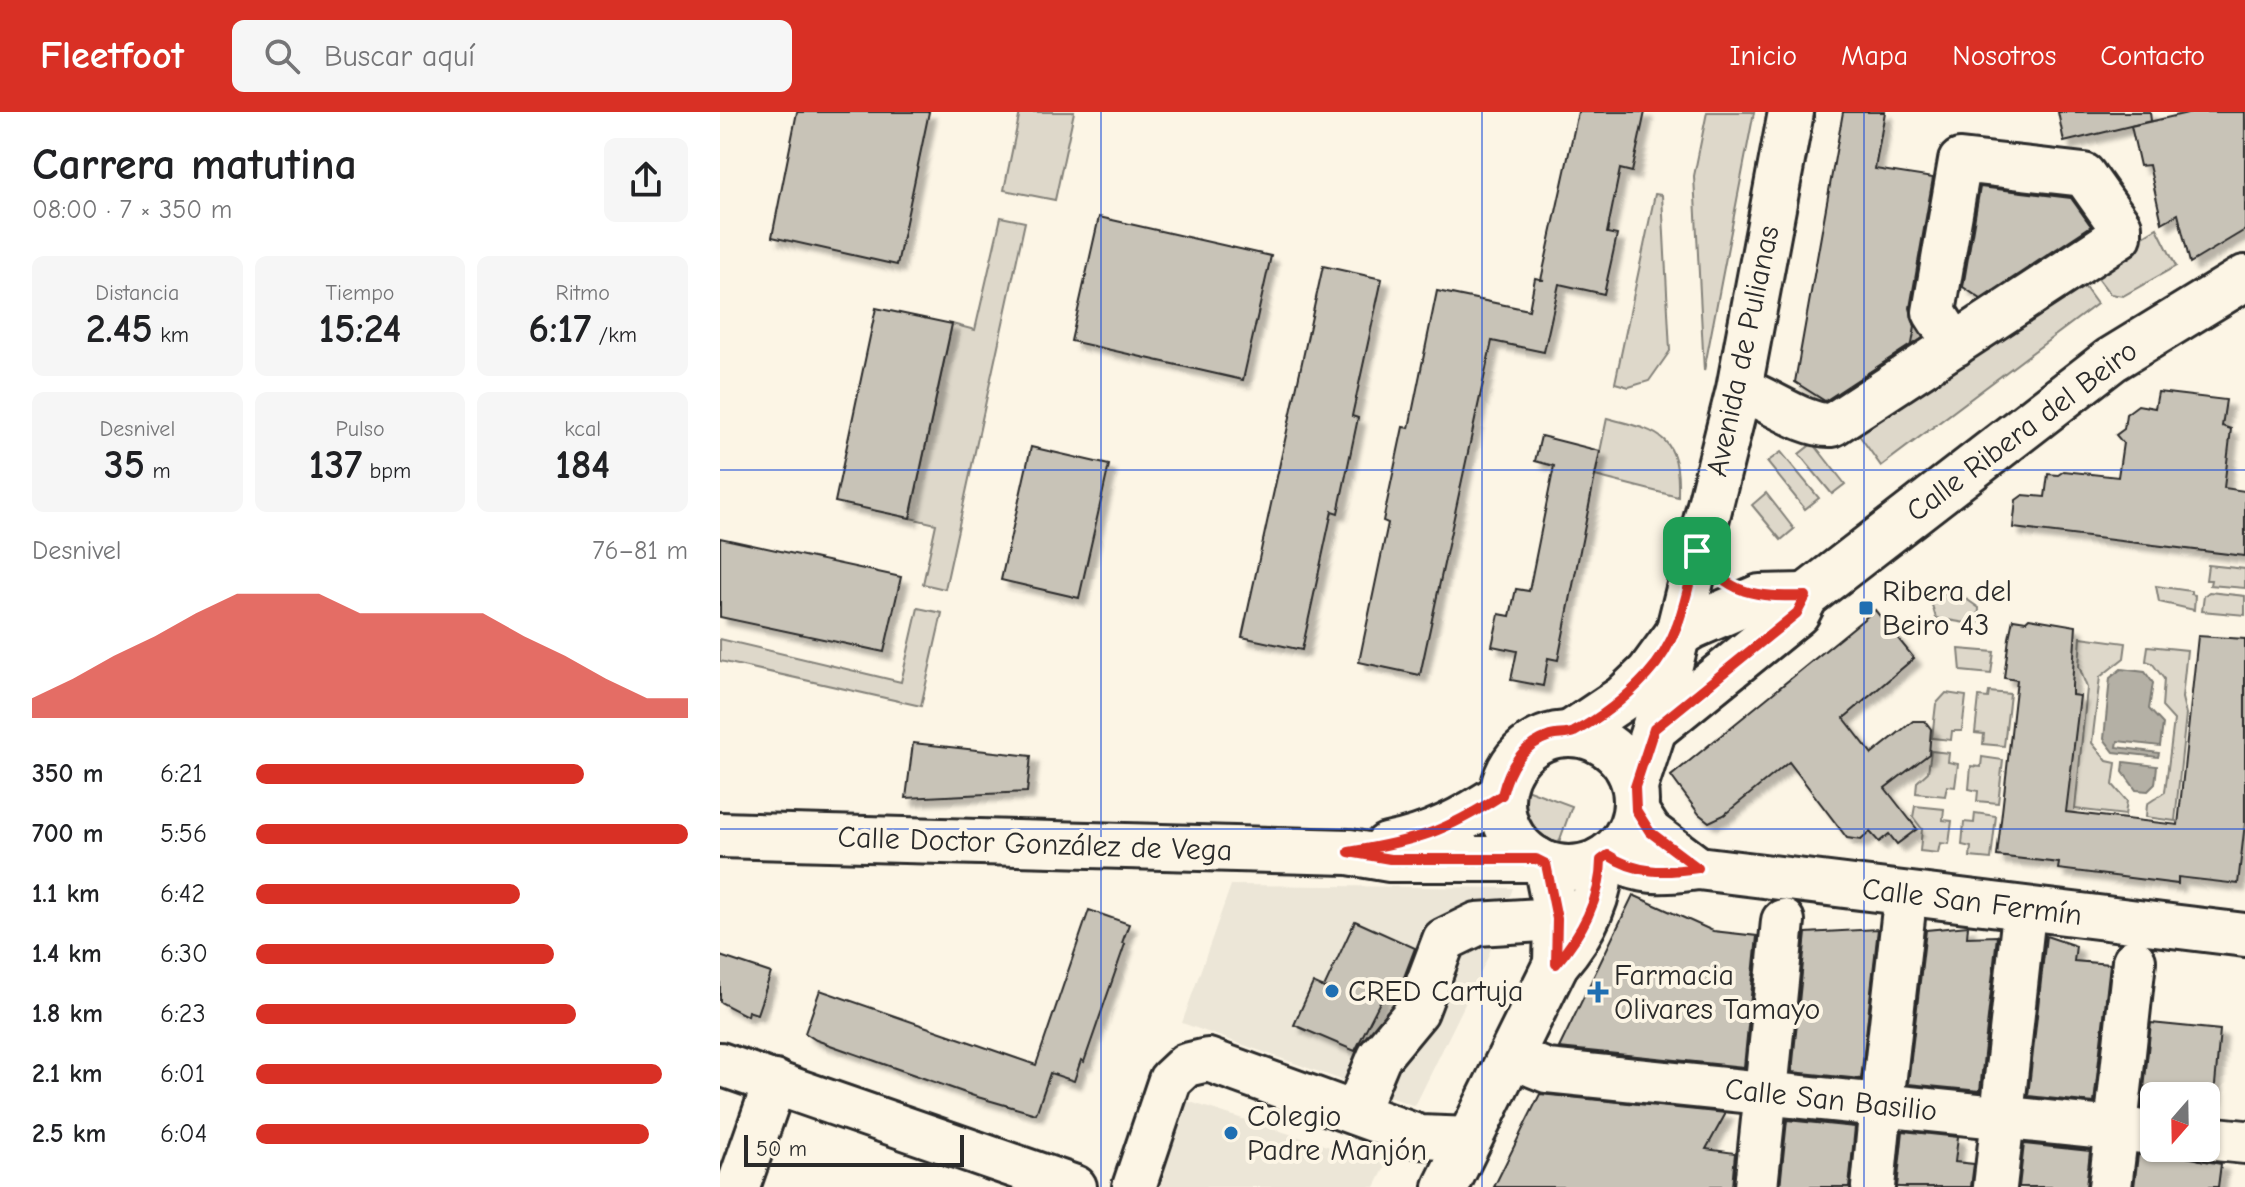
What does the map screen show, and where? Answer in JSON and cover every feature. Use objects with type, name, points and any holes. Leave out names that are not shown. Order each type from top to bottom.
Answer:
[{"type":"main road","name":"Avenida de Pulianas","points":[[1635,798],[1739,389],[1791,112]]},
{"type":"main road","name":"Calle Ribera del Beiro","points":[[1654,729],[1797,613],[1806,596],[2111,360],[2242,282]]},
{"type":"main road","points":[[1697,551],[1724,582],[1760,597]]},
{"type":"main road","points":[[1676,636],[1760,597],[1806,596]]},
{"type":"main road","name":"Avenida de Pulianas","points":[[1571,733],[1623,698],[1649,673],[1676,636]]},
{"type":"main road","points":[[1571,733],[1605,744],[1622,759],[1635,798],[1630,830],[1605,858],[1581,867],[1541,861],[1515,841],[1505,820],[1502,795],[1507,775],[1530,745],[1546,737],[1571,733]]},
{"type":"main road","name":"Calle Doctor González de Vega","points":[[1349,852],[1416,841],[1458,823],[1502,795]]},
{"type":"main road","name":"Calle Doctor González de Vega","points":[[720,835],[1349,852],[1390,859],[1541,861]]},
{"type":"main road","points":[[1448,1184],[1556,964],[1574,943],[1601,886],[1605,858]]},
{"type":"main road","points":[[1541,861],[1557,919],[1556,964]]},
{"type":"street","points":[[1739,389],[1763,396],[1817,426],[1832,425],[1955,345],[2120,236],[2120,226],[2084,175],[1960,161],[1934,312],[1955,345]]},
{"type":"street","name":"Calle San Fermín","points":[[1635,798],[1650,832],[1698,868]]},
{"type":"street","name":"Calle San Fermín","points":[[1605,858],[1629,869],[1674,872],[1698,868],[2245,935]]},
{"type":"street","points":[[1873,1187],[1903,918]]},
{"type":"street","points":[[1356,1112],[1379,1057],[1417,1011],[1444,940],[1477,924],[1557,919]]},
{"type":"street","points":[[1756,1187],[1783,921]]},
{"type":"street","points":[[1995,1187],[2022,931]]},
{"type":"street","points":[[2110,1187],[2129,1132],[2134,961]]},
{"type":"street","name":"Calle San Basilio","points":[[1510,1056],[1547,1071],[1882,1099],[2129,1132]]},
{"type":"street","points":[[1134,1187],[1170,1080],[1186,1065],[1208,1060],[1420,1137],[1470,1139]]},
{"type":"street","points":[[720,1064],[1075,1187]]},
{"type":"street","points":[[738,1187],[775,1082]]},
{"type":"street","points":[[1420,1137],[1448,1184]]},
{"type":"street","points":[[2220,1139],[2245,1142]]},
{"type":"shaded area","points":[[1020,112],[1074,112],[1055,200],[1004,190]]},
{"type":"shaded area","points":[[1707,112],[1754,112],[1704,371],[1694,176]]},
{"type":"shaded area","points":[[1655,194],[1662,195],[1670,351],[1649,381],[1629,387],[1615,383]]},
{"type":"shaded area","points":[[1001,217],[1025,222],[945,589],[923,584],[936,524],[910,518],[952,324],[975,330]]},
{"type":"shaded area","points":[[2157,228],[2176,266],[2123,296],[2110,294],[2097,277],[2129,257],[2135,241]]},
{"type":"shaded area","points":[[2084,286],[2097,304],[1881,466],[1857,432]]},
{"type":"shaded area","points":[[1607,418],[1654,433],[1664,440],[1675,460],[1678,497],[1595,476]]},
{"type":"shaded area","points":[[1813,443],[1845,484],[1832,494],[1799,454]]},
{"type":"shaded area","points":[[1781,452],[1819,498],[1805,509],[1767,462]]},
{"type":"shaded area","points":[[1766,493],[1794,529],[1781,540],[1752,505]]},
{"type":"shaded area","points":[[2208,565],[2245,569],[2245,588],[2210,585],[2211,580],[2206,580]]},
{"type":"shaded area","points":[[2156,586],[2191,591],[2195,595],[2194,610],[2159,602]]},
{"type":"shaded area","points":[[2209,592],[2245,596],[2245,615],[2202,611],[2204,596]]},
{"type":"shaded area","points":[[1945,594],[1962,596],[1979,608],[1978,625],[1936,618],[1932,605]]},
{"type":"shaded area","points":[[918,608],[942,613],[921,706],[720,661],[720,639],[901,682]]},
{"type":"shaded area","points":[[2081,637],[2126,643],[2124,658],[2100,677],[2092,743],[2107,761],[2116,763],[2113,785],[2127,801],[2125,815],[2075,809],[2087,688],[2079,666]]},
{"type":"shaded area","points":[[2148,646],[2187,650],[2182,698],[2186,714],[2175,821],[2146,817],[2147,804],[2165,792],[2174,720],[2162,707],[2164,679],[2152,663],[2146,661]]},
{"type":"shaded area","points":[[1959,649],[1994,652],[1991,674],[1961,671]]},
{"type":"shaded area","points":[[2121,669],[2145,672],[2153,683],[2149,709],[2163,724],[2160,746],[2118,741],[2117,747],[2159,753],[2158,757],[2114,752],[2104,739],[2110,678]]},
{"type":"shaded area","points":[[1989,692],[2010,694],[2004,746],[1983,744],[1984,734],[1975,733],[1979,697],[1988,698]]},
{"type":"shaded area","points":[[1946,693],[1966,696],[1962,731],[1952,731],[1951,740],[1932,738],[1936,704]]},
{"type":"shaded area","points":[[1931,751],[1949,753],[1948,762],[1958,764],[1955,787],[1947,786],[1945,796],[1916,793],[1917,782],[1928,772]]},
{"type":"shaded area","points":[[1982,757],[2003,760],[1998,803],[1977,801],[1978,791],[1969,789],[1971,766],[1981,767]]},
{"type":"shaded area","points":[[2124,762],[2157,766],[2155,784],[2148,791],[2136,790],[2123,772]]},
{"type":"shaded area","points":[[1526,789],[1572,806],[1558,845],[1536,830],[1528,816]]},
{"type":"shaded area","points":[[1915,806],[1944,809],[1943,820],[1952,821],[1949,844],[1940,843],[1938,853],[1920,851],[1922,829],[1913,817]]},
{"type":"shaded area","points":[[1975,813],[1996,816],[1991,859],[1970,857],[1971,847],[1962,845],[1964,822],[1974,823]]},
{"type":"shaded area","name":"CRED Cartuja","points":[[1231,885],[1513,888],[1487,959],[1415,1106],[1182,1023]]},
{"type":"shaded area","name":"Colegio Padre Manjón","points":[[1187,1101],[1386,1165],[1375,1187],[1157,1187]]},
{"type":"building","points":[[797,112],[929,112],[897,265],[772,237]]},
{"type":"building","points":[[1578,112],[1645,112],[1632,172],[1620,169],[1607,233],[1617,235],[1604,294],[1559,284],[1544,352],[1492,341],[1420,675],[1359,662],[1388,523],[1383,521],[1403,427],[1409,428],[1437,291],[1529,310],[1535,278],[1541,279]]},
{"type":"building","points":[[1843,112],[1885,112],[1875,169],[1933,178],[1910,308],[1915,327],[1912,344],[1825,401],[1795,382]]},
{"type":"building","points":[[2058,112],[2150,112],[2151,121],[2064,142]]},
{"type":"building","points":[[2192,112],[2245,112],[2245,230],[2190,263],[2178,214],[2162,223],[2149,165],[2140,166],[2131,126]]},
{"type":"building","points":[[1980,187],[2071,198],[2091,226],[1981,299],[1963,287]]},
{"type":"building","points":[[1099,217],[1271,256],[1243,380],[1071,341]]},
{"type":"building","points":[[1323,266],[1382,279],[1352,416],[1358,418],[1338,513],[1332,511],[1302,650],[1242,637]]},
{"type":"building","points":[[876,308],[952,324],[910,518],[835,502]]},
{"type":"building","points":[[2158,392],[2226,400],[2222,426],[2231,429],[2224,488],[2245,491],[2245,556],[2013,528],[2016,500],[2023,495],[2045,497],[2048,474],[2058,475],[2064,471],[2118,477],[2123,443],[2116,435],[2124,429],[2126,414],[2138,405],[2155,408]]},
{"type":"building","points":[[1541,436],[1600,451],[1558,660],[1548,658],[1543,686],[1511,680],[1517,651],[1492,646],[1499,614],[1510,616],[1516,589],[1529,591],[1554,466],[1535,461]]},
{"type":"building","points":[[1031,447],[1109,465],[1079,598],[1001,580]]},
{"type":"building","points":[[720,538],[901,577],[884,652],[720,617]]},
{"type":"building","points":[[1875,610],[1914,658],[1844,718],[1872,754],[1913,721],[1925,721],[1931,729],[1929,754],[1885,788],[1917,829],[1897,844],[1889,834],[1879,842],[1870,832],[1861,840],[1847,838],[1789,762],[1724,815],[1709,822],[1699,814],[1671,776]]},
{"type":"building","points":[[2029,618],[2076,626],[2072,695],[2080,696],[2066,812],[2178,825],[2198,636],[2245,639],[2245,823],[2238,884],[2178,877],[2178,884],[2058,869],[2059,863],[1997,856],[2017,680],[2004,678],[2009,638],[2013,619],[2026,621]]},
{"type":"building","points":[[913,743],[1031,756],[1027,792],[906,798]]},
{"type":"building","points":[[1633,895],[1713,931],[1757,936],[1744,1067],[1559,1048]]},
{"type":"building","points":[[1089,910],[1129,924],[1122,943],[1125,944],[1084,1062],[1081,1060],[1074,1081],[1050,1073],[1036,1114],[974,1096],[816,1040],[805,1033],[820,990],[1036,1065]]},
{"type":"building","points":[[1355,921],[1415,948],[1398,993],[1387,988],[1355,1051],[1294,1025],[1313,983],[1324,988]]},
{"type":"building","points":[[1968,926],[1967,937],[1997,936],[1980,1091],[1908,1084],[1926,930]]},
{"type":"building","points":[[1878,929],[1861,1079],[1792,1072],[1806,933]]},
{"type":"building","points":[[2046,936],[2076,946],[2074,961],[2110,964],[2094,1103],[2028,1096]]},
{"type":"building","points":[[720,956],[771,973],[757,1014],[748,1011],[747,1016],[720,1002]]},
{"type":"building","points":[[2151,1023],[2220,1030],[2215,1082],[2145,1082]]},
{"type":"building","points":[[1540,1094],[1726,1113],[1706,1149],[1735,1153],[1732,1187],[1494,1187]]},
{"type":"building","points":[[1787,1120],[1855,1127],[1849,1187],[1780,1187]]},
{"type":"building","points":[[1903,1131],[1958,1137],[1955,1162],[1974,1164],[1971,1187],[1897,1187]]},
{"type":"building","points":[[2024,1144],[2090,1151],[2086,1187],[2019,1187]]},
{"type":"building","points":[[2138,1155],[2140,1162],[2221,1164],[2218,1187],[2134,1187]]},
{"type":"place","name":"Ribera del Beiro 43","points":[[1866,608]]},
{"type":"place","name":"CRED Cartuja","points":[[1332,991]]},
{"type":"place","name":"Farmacia Olivares Tamayo","points":[[1598,992]]},
{"type":"place","name":"Colegio Padre Manjón","points":[[1231,1133]]},
{"type":"route","points":[[1697,551],[1724,582],[1742,592],[1760,597],[1806,596],[1797,613],[1654,729],[1635,787],[1636,810],[1650,832],[1698,868],[1674,872],[1629,869],[1608,855],[1601,860],[1601,886],[1574,943],[1556,964],[1557,919],[1546,864],[1536,859],[1390,859],[1349,852],[1416,841],[1458,823],[1502,795],[1507,775],[1516,759],[1530,745],[1546,737],[1571,733],[1623,698],[1649,673],[1676,636],[1697,551]]}]
